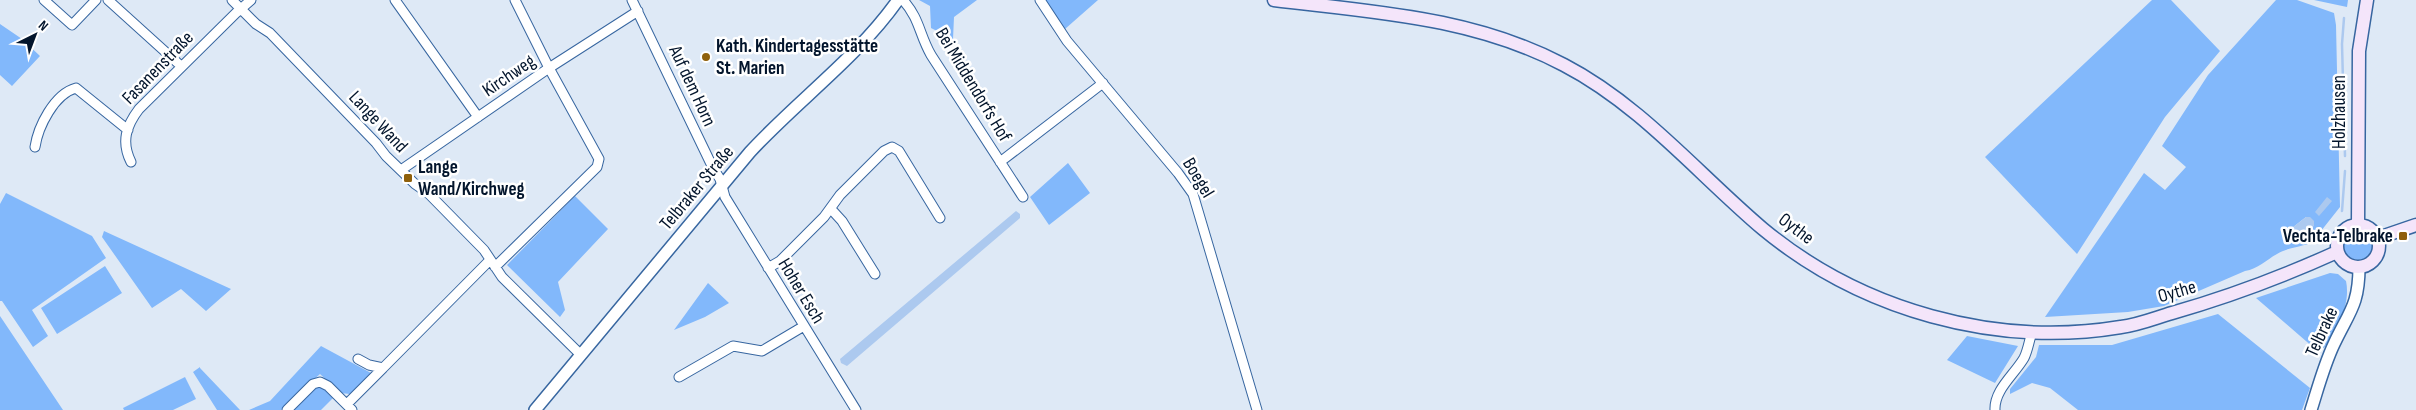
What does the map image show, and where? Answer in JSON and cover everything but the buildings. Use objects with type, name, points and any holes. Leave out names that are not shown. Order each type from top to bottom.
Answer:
[{"type":"main road","name":"Oythe","points":[[1274,0],[1422,17],[1468,27],[1510,40],[1564,64],[1601,87],[1637,114],[1766,231],[1811,264],[1859,290],[1915,312],[1996,329],[2032,332],[2071,332],[2122,327],[2208,303],[2337,252]]},
{"type":"main road","name":"Holzhausen","points":[[2358,224],[2358,52],[2367,0]]},
{"type":"main road","points":[[2358,224],[2370,228],[2378,238],[2379,245],[2376,257],[2371,262],[2359,267],[2346,263],[2337,252],[2336,246],[2340,233],[2352,225],[2358,224]]},
{"type":"main road","points":[[2378,238],[2416,225]]},
{"type":"street","points":[[44,0],[72,25],[96,0]]},
{"type":"street","points":[[108,0],[181,66]]},
{"type":"street","name":"Lange Wand","points":[[232,0],[270,33],[401,170],[428,193],[484,250],[502,277],[581,355]]},
{"type":"street","name":"Fasanenstraße","points":[[131,162],[124,141],[131,119],[181,66],[240,8],[251,0]]},
{"type":"street","points":[[395,0],[478,117]]},
{"type":"street","points":[[287,410],[313,384],[320,382],[328,386],[350,407],[383,368],[463,290],[597,167],[599,159],[514,0]]},
{"type":"street","name":"Auf dem Horn","points":[[632,0],[720,179],[721,186]]},
{"type":"street","name":"Telbraker Straße","points":[[535,410],[721,186],[780,120],[875,31],[898,0]]},
{"type":"street","name":"Bei Middendorfs Hof","points":[[903,0],[914,13],[922,40],[1023,197]]},
{"type":"street","name":"Boegel","points":[[1040,0],[1061,32],[1178,173],[1192,194],[1257,410]]},
{"type":"street","name":"Kirchweg","points":[[401,170],[549,68],[638,11]]},
{"type":"street","name":"Bei Middendorfs Hof","points":[[1000,162],[1103,83]]},
{"type":"street","points":[[35,147],[38,130],[44,119],[69,90],[76,88],[128,130]]},
{"type":"street","points":[[768,268],[780,261],[831,209],[840,195],[884,151],[892,147],[899,152],[940,218]]},
{"type":"street","name":"Hoher Esch","points":[[721,186],[725,197],[856,410]]},
{"type":"street","points":[[831,209],[842,221],[875,274]]},
{"type":"street","name":"Telbrake","points":[[2310,410],[2334,343],[2348,319],[2358,294],[2359,267]]},
{"type":"street","points":[[679,376],[733,346],[762,351],[804,326]]},
{"type":"street","points":[[1996,410],[1995,402],[2024,358],[2032,332]]},
{"type":"street","points":[[358,359],[369,365],[383,368]]},
{"type":"shaded area","points":[[919,0],[977,0],[954,17],[953,39],[931,28],[930,6]]},
{"type":"shaded area","points":[[1044,0],[1098,0],[1065,29]]},
{"type":"shaded area","points":[[2152,0],[2171,0],[2220,51],[2165,117],[2077,254],[1985,157]]},
{"type":"shaded area","points":[[2276,0],[2297,0],[2334,13],[2336,25],[2340,207],[2321,231],[2319,239],[2309,244],[2282,251],[2254,268],[2164,306],[2128,312],[2045,317],[2144,173],[2165,190],[2186,167],[2162,146],[2208,75]],"holes":[[[2306,217],[2311,229],[2307,231],[2307,236],[2300,236],[2292,228]]]},
{"type":"shaded area","points":[[2314,0],[2348,0],[2347,7]]},
{"type":"shaded area","points":[[0,24],[22,39],[40,56],[12,86],[0,75]]},
{"type":"shaded area","points":[[1068,163],[1090,193],[1049,225],[1030,197]]},
{"type":"shaded area","points":[[6,193],[92,236],[106,258],[32,310],[48,336],[33,347],[2,301],[0,301],[0,204]]},
{"type":"shaded area","points":[[575,196],[608,229],[558,282],[565,310],[560,317],[507,265]]},
{"type":"shaded area","points":[[2327,197],[2332,201],[2319,216],[2315,212]]},
{"type":"shaded area","points":[[1016,211],[1020,214],[1020,218],[847,366],[841,363],[840,359]]},
{"type":"shaded area","points":[[2306,217],[2310,217],[2314,221],[2314,226],[2307,231],[2306,236],[2293,238],[2289,235],[2292,228]]},
{"type":"shaded area","points":[[2358,230],[2364,231],[2372,239],[2372,251],[2364,259],[2358,260],[2352,259],[2344,251],[2343,245],[2344,239],[2352,231]]},
{"type":"shaded area","points":[[104,231],[231,289],[206,311],[181,289],[152,308],[102,237]]},
{"type":"shaded area","points":[[105,266],[122,293],[57,334],[41,308]]},
{"type":"shaded area","points":[[2330,273],[2338,274],[2346,281],[2347,290],[2342,316],[2324,348],[2314,348],[2256,298]]},
{"type":"shaded area","points":[[708,283],[729,303],[705,317],[674,330]]},
{"type":"shaded area","points":[[2218,314],[2310,388],[2302,410],[2078,410],[2050,388],[2032,383],[2010,394],[2010,389],[2036,357],[2039,345],[2112,345]]},
{"type":"shaded area","points":[[0,316],[63,410],[0,410]]},
{"type":"shaded area","points":[[1967,336],[2018,346],[1995,383],[1947,360]]},
{"type":"shaded area","points":[[321,346],[371,373],[350,394],[340,393],[320,374],[281,410],[249,410],[270,401]]},
{"type":"shaded area","points":[[200,367],[240,410],[217,410],[193,372]]},
{"type":"shaded area","points":[[185,377],[196,399],[173,410],[124,410],[123,408]]},
{"type":"shaded area","points":[[320,382],[337,394],[321,410],[291,410]]},
{"type":"waterway","points":[[2344,18],[2342,44],[2345,156]]},
{"type":"waterway","points":[[2342,211],[2345,171]]},
{"type":"place","name":"Kath. Kindertagesstätte St. Marien","points":[[706,57]]},
{"type":"place","name":"Lange Wand/Kirchweg","points":[[408,178]]},
{"type":"place","name":"Vechta-Telbrake","points":[[2403,236]]}]
